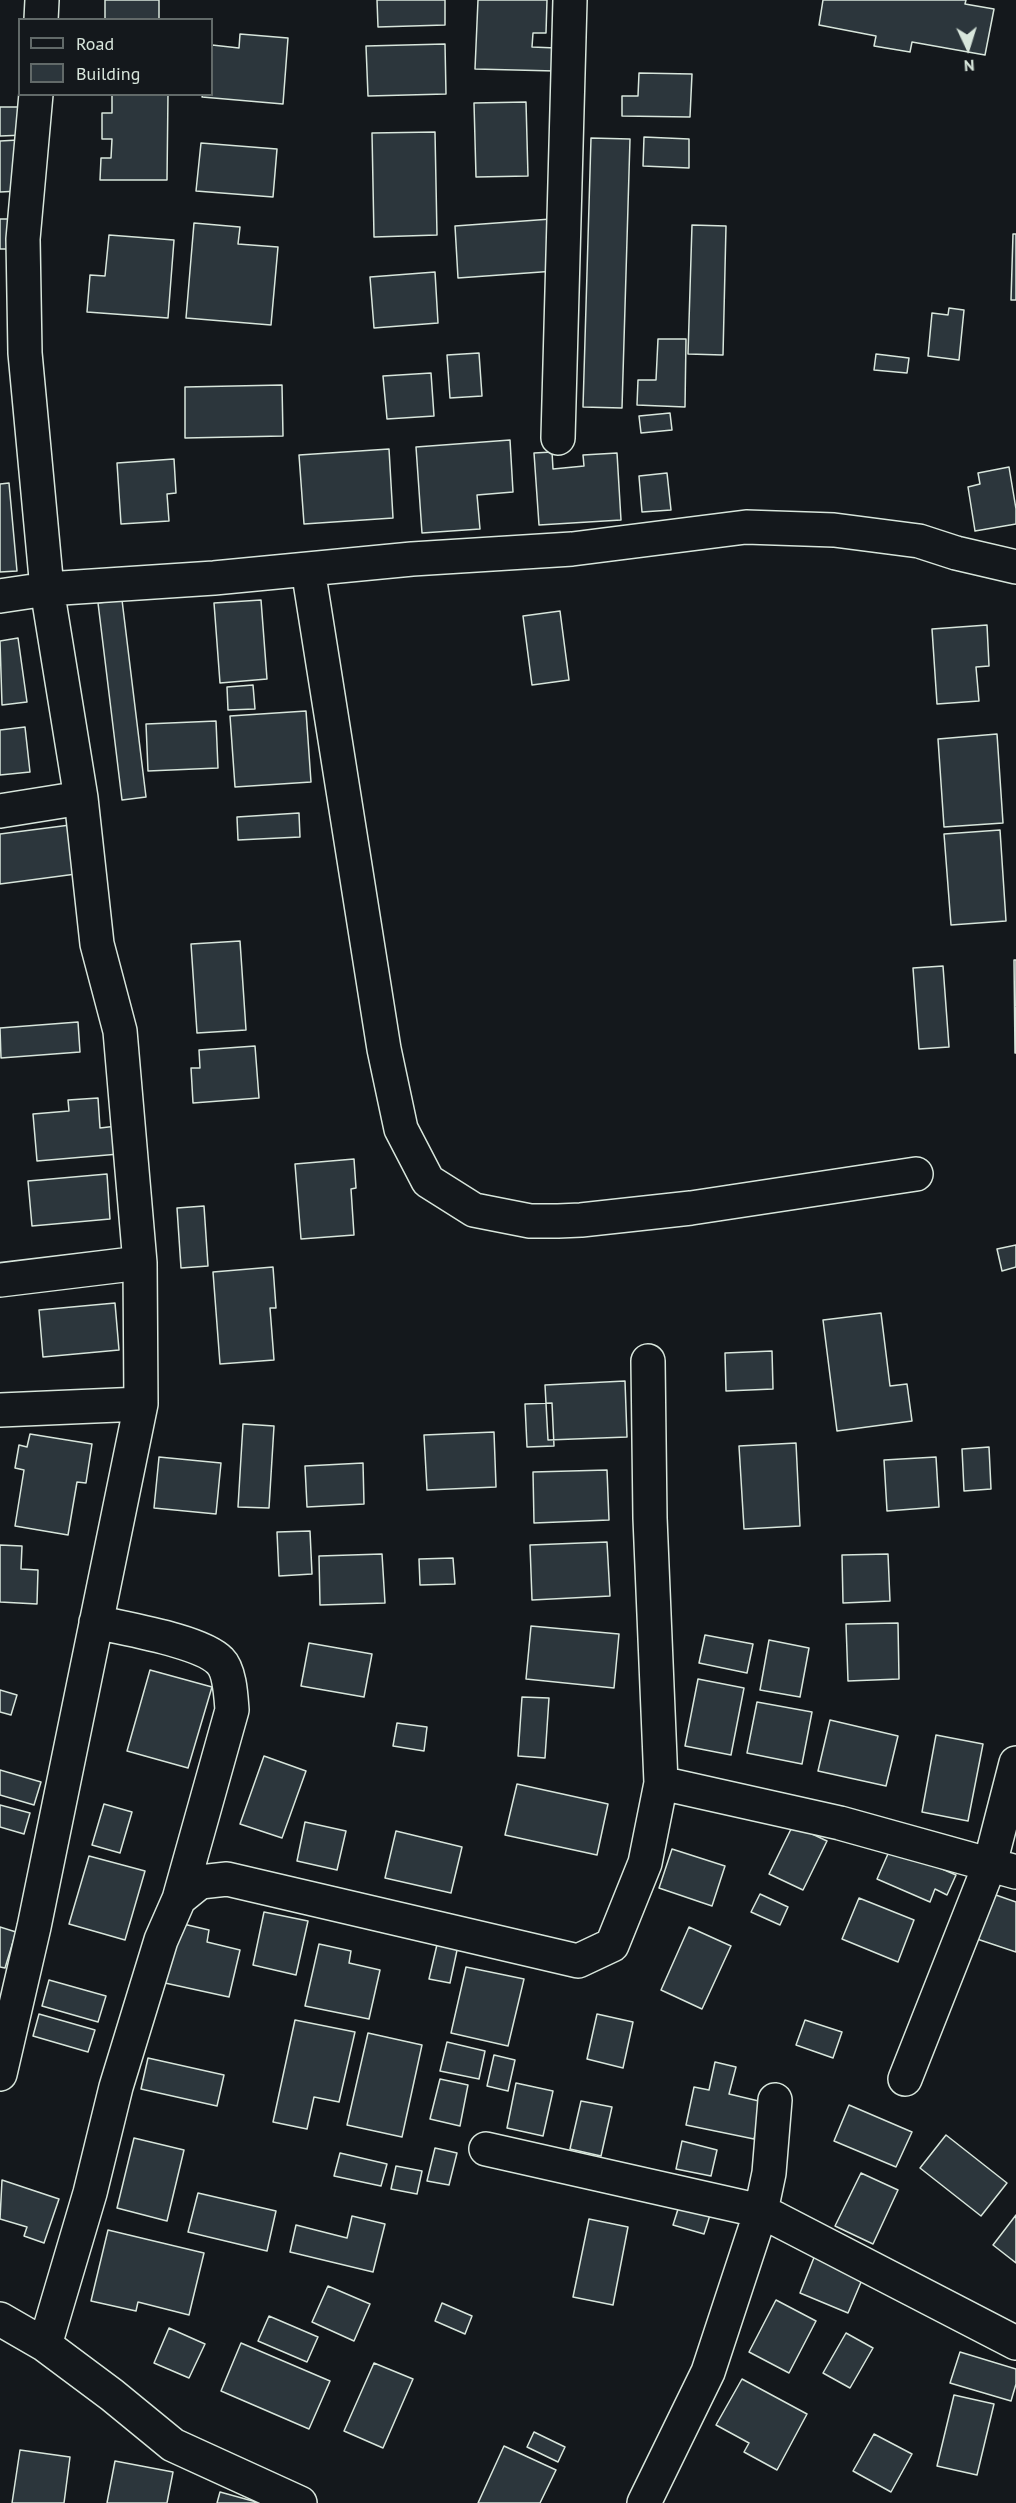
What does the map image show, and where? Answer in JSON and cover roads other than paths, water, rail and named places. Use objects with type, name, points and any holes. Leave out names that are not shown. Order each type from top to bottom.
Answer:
[{"type":"street","points":[[41,18],[42,0]]},
{"type":"street","points":[[558,438],[570,0]]},
{"type":"street","points":[[0,2074],[34,1927],[141,1404],[140,1263],[120,1031],[97,944],[81,798],[47,589],[25,353],[23,239],[36,96]]},
{"type":"street","points":[[0,596],[47,589],[214,578],[412,559],[572,549],[746,526],[834,530],[919,542],[1016,567]]},
{"type":"street","points":[[308,569],[384,1049],[401,1129],[428,1181],[474,1210],[530,1221],[558,1221],[691,1208],[916,1174]]},
{"type":"street","points":[[0,812],[81,798]]},
{"type":"street","points":[[0,1280],[140,1263]]},
{"type":"street","points":[[178,1899],[200,1882],[227,1879],[578,1961],[612,1945],[645,1863],[661,1783],[650,1518],[648,1361]]},
{"type":"street","points":[[0,1410],[141,1404]]},
{"type":"street","points":[[45,2345],[90,2193],[116,2087],[161,1940],[178,1899],[232,1710],[230,1686],[220,1661],[189,1644],[96,1622]]},
{"type":"street","points":[[905,2079],[1003,1868],[1016,1763]]},
{"type":"street","points":[[661,1783],[840,1823],[1003,1868]]},
{"type":"street","points":[[644,2503],[708,2372],[761,2211],[769,2173],[775,2100]]},
{"type":"street","points":[[486,2149],[761,2211],[1016,2343]]},
{"type":"street","points":[[0,2319],[45,2345],[112,2395],[173,2445],[300,2503]]}]
